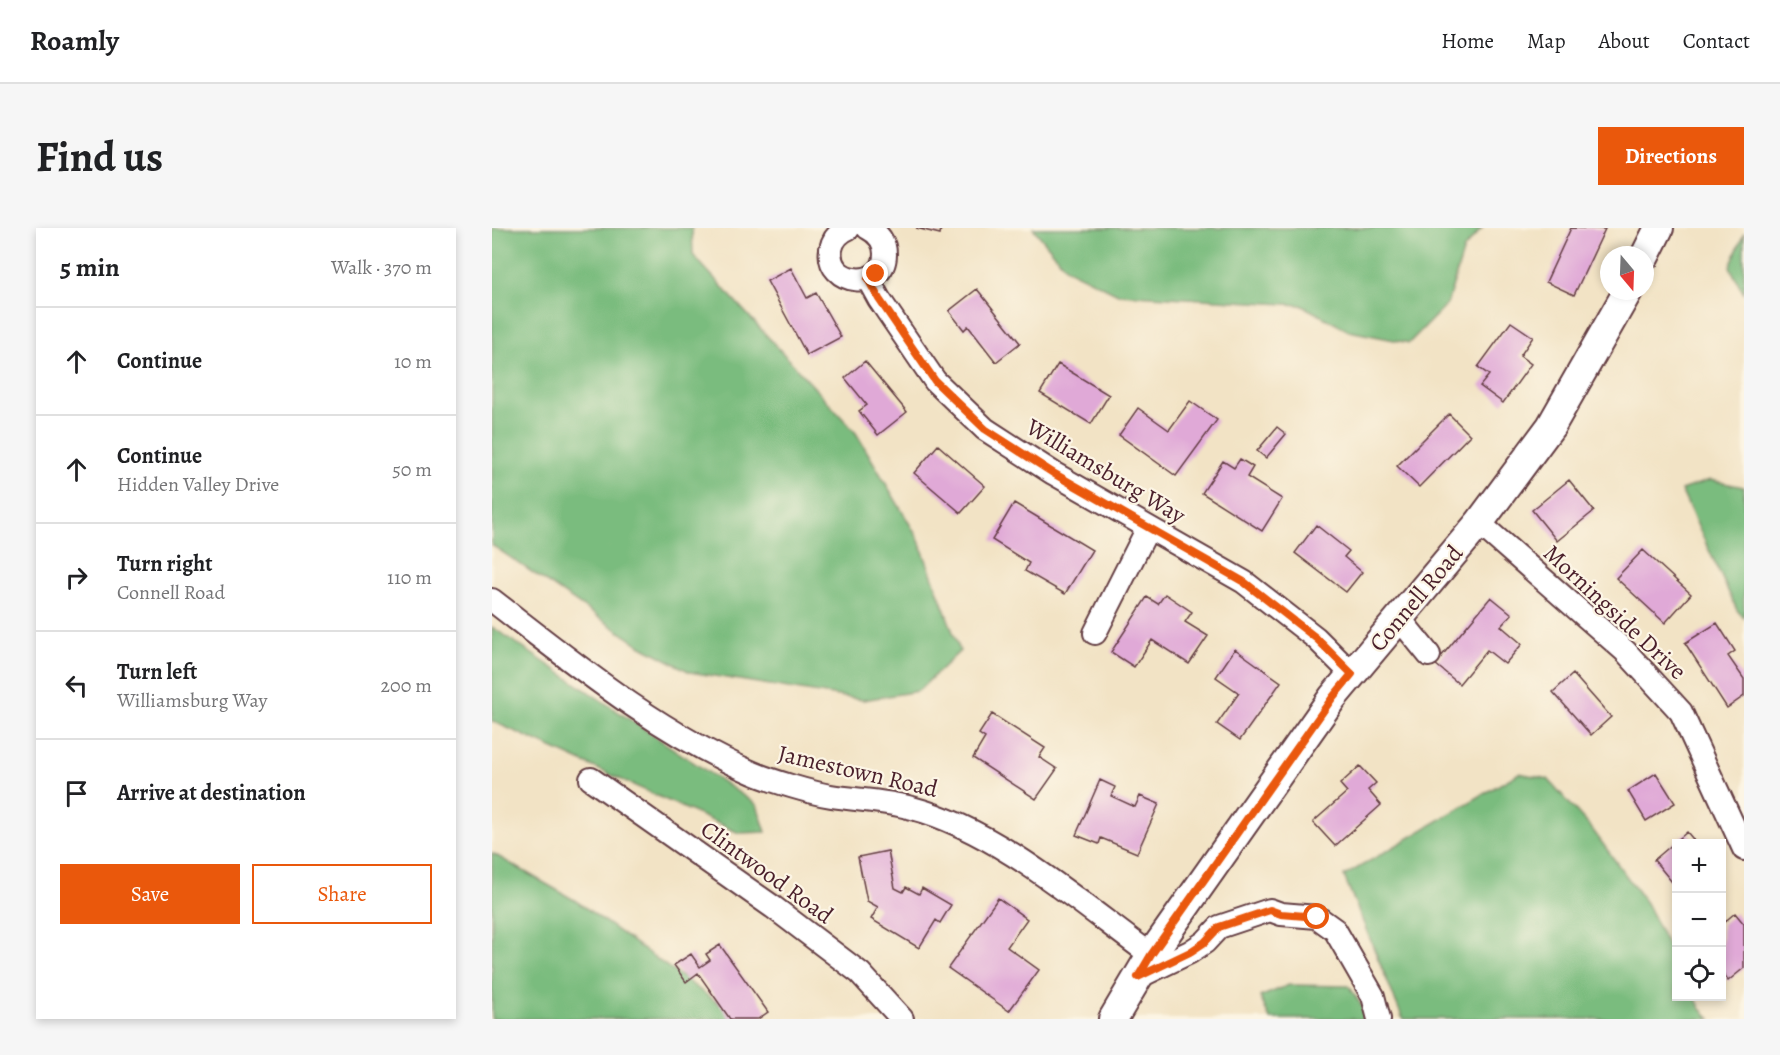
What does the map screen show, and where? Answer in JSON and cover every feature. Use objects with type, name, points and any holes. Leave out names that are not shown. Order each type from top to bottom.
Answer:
[{"type":"main road","points":[[1650,246],[1659,228]]},
{"type":"main road","name":"Connell Road","points":[[1113,1019],[1144,966],[1333,697],[1479,523],[1551,426],[1623,300]]},
{"type":"street","points":[[849,228],[838,235],[833,243],[831,261],[842,276],[859,281],[868,279],[882,267],[885,250],[878,234],[868,228]]},
{"type":"street","name":"Williamsburg Way","points":[[868,279],[935,381],[985,429],[1053,473],[1244,582],[1316,638],[1352,674]]},
{"type":"street","name":"Morningside Drive","points":[[1479,523],[1625,651],[1682,712],[1744,849]]},
{"type":"street","points":[[1095,633],[1148,528]]},
{"type":"street","name":"Jamestown Road","points":[[492,600],[624,701],[686,740],[754,773],[827,795],[912,807],[973,830],[1028,865],[1144,966]]},
{"type":"street","points":[[1399,618],[1429,655]]},
{"type":"street","name":"Clintwood Road","points":[[591,779],[773,907],[860,973],[902,1019]]},
{"type":"street","points":[[1144,966],[1190,952],[1205,942],[1219,927],[1270,910],[1281,914],[1317,917],[1335,930],[1373,996],[1379,1019]]},
{"type":"green space","points":[[492,228],[692,228],[693,255],[856,433],[918,538],[960,651],[918,691],[863,700],[690,672],[638,644],[492,545]]},
{"type":"green space","points":[[1033,228],[1482,228],[1464,249],[1447,304],[1409,343],[1349,331],[1301,305],[1118,294],[1067,269]]},
{"type":"green space","points":[[1744,233],[1744,294],[1730,267]]},
{"type":"green space","points":[[1710,480],[1744,487],[1744,618],[1737,610],[1681,490]]},
{"type":"green space","points":[[492,627],[757,805],[766,832],[739,833],[492,721]]},
{"type":"green space","points":[[1519,773],[1548,779],[1592,829],[1646,903],[1672,954],[1672,1001],[1697,1001],[1711,1019],[1403,1019],[1344,876]]},
{"type":"green space","points":[[492,853],[576,901],[740,1019],[492,1019]]},
{"type":"green space","points":[[1289,985],[1349,986],[1368,1019],[1270,1019],[1260,997]]},
{"type":"building","points":[[916,228],[941,228],[940,234]]},
{"type":"building","points":[[1571,228],[1605,229],[1574,295],[1546,282]]},
{"type":"building","points":[[791,268],[807,298],[816,293],[841,337],[807,355],[767,281]]},
{"type":"building","points":[[977,289],[1020,343],[996,362],[968,326],[964,330],[949,311]]},
{"type":"building","points":[[1511,322],[1533,337],[1520,356],[1531,364],[1503,403],[1480,386],[1489,375],[1478,367]]},
{"type":"building","points":[[865,361],[907,412],[878,435],[859,411],[867,405],[845,378]]},
{"type":"building","points":[[1058,364],[1109,395],[1091,424],[1040,393]]},
{"type":"building","points":[[1190,401],[1217,420],[1176,476],[1119,435],[1138,408],[1169,430]]},
{"type":"building","points":[[1449,414],[1470,435],[1419,487],[1397,466]]},
{"type":"building","points":[[1277,427],[1286,434],[1266,458],[1257,451]]},
{"type":"building","points":[[938,445],[985,486],[961,513],[914,473]]},
{"type":"building","points":[[1240,459],[1253,467],[1247,477],[1282,499],[1262,531],[1202,493],[1223,461],[1234,468]]},
{"type":"building","points":[[1569,480],[1594,511],[1557,541],[1532,510]]},
{"type":"building","points":[[1014,503],[1092,550],[1065,594],[1025,571],[1029,563],[992,540]]},
{"type":"building","points":[[1316,525],[1349,551],[1344,557],[1362,572],[1346,592],[1295,553]]},
{"type":"building","points":[[1643,550],[1691,594],[1665,623],[1616,578]]},
{"type":"building","points":[[1165,594],[1192,612],[1185,622],[1208,636],[1189,664],[1152,640],[1134,667],[1111,652],[1147,597],[1158,604]]},
{"type":"building","points":[[1491,597],[1512,614],[1501,626],[1522,644],[1505,664],[1487,650],[1459,684],[1435,664]]},
{"type":"building","points":[[1717,623],[1735,651],[1728,656],[1744,679],[1744,696],[1727,708],[1685,643]]},
{"type":"building","points":[[1235,649],[1281,682],[1240,740],[1217,724],[1239,693],[1216,677]]},
{"type":"building","points":[[1573,674],[1611,717],[1591,735],[1553,692]]},
{"type":"building","points":[[992,714],[1045,748],[1039,757],[1057,769],[1036,799],[973,758],[985,738],[979,734]]},
{"type":"building","points":[[1360,766],[1376,783],[1368,790],[1381,805],[1335,846],[1313,822],[1347,792],[1340,784]]},
{"type":"building","points":[[1656,773],[1675,803],[1646,821],[1628,791]]},
{"type":"building","points":[[1100,780],[1115,787],[1111,796],[1135,807],[1140,796],[1159,804],[1137,853],[1101,838],[1099,844],[1076,835]]},
{"type":"building","points":[[1687,832],[1693,839],[1679,839]]},
{"type":"building","points":[[1672,845],[1672,882],[1654,860]]},
{"type":"building","points":[[888,851],[895,888],[903,892],[906,887],[919,894],[922,888],[951,905],[940,923],[936,920],[919,948],[871,919],[878,907],[867,901],[858,857]]},
{"type":"building","points":[[998,898],[1027,919],[1007,947],[1039,970],[1009,1011],[948,968]]},
{"type":"building","points":[[1735,913],[1744,924],[1744,968],[1728,981],[1726,978],[1726,921]]},
{"type":"building","points":[[720,945],[768,1012],[758,1019],[730,1019],[698,973],[686,982],[674,965],[691,954],[700,967],[710,960],[706,954]]},
{"type":"route","points":[[876,274],[868,279],[879,299],[935,381],[985,429],[1053,473],[1244,582],[1316,638],[1352,674],[1333,697],[1151,955],[1138,977],[1190,952],[1205,942],[1219,927],[1270,910],[1281,914],[1317,917]]}]
